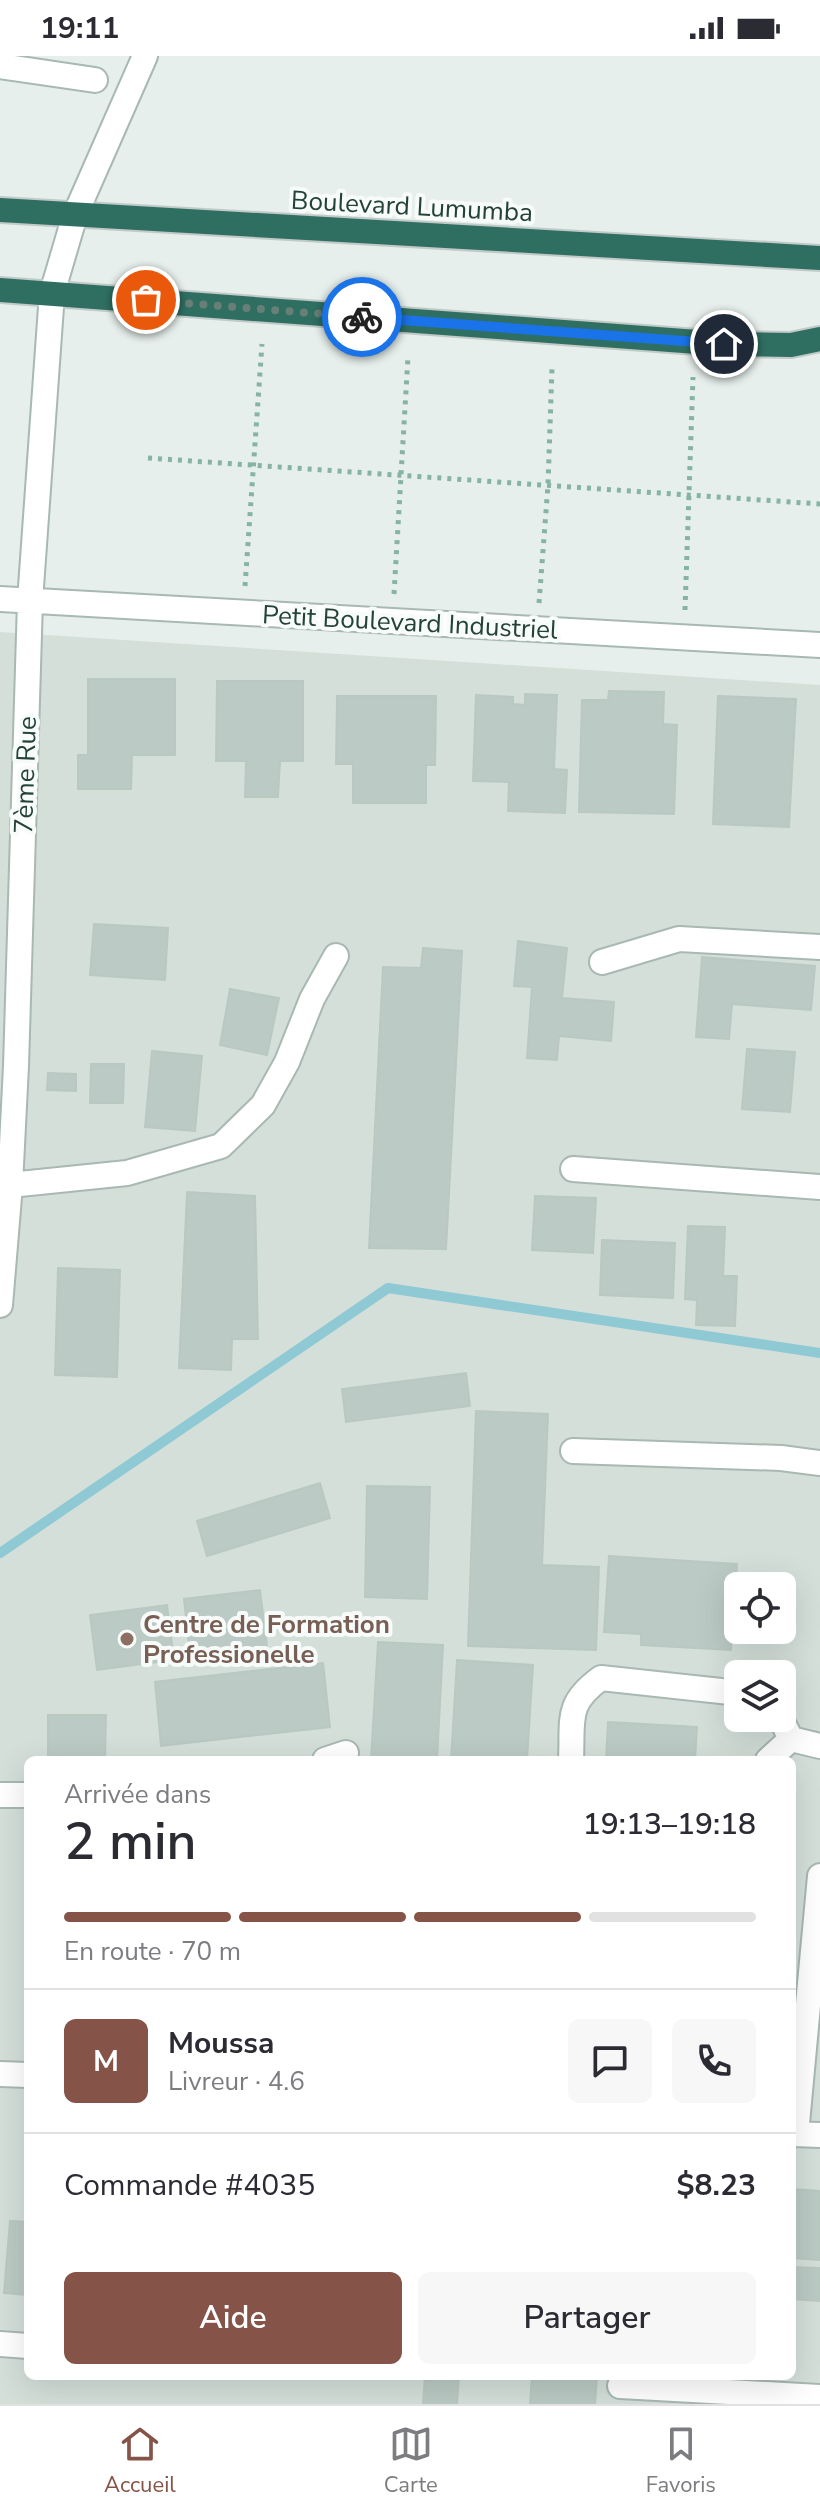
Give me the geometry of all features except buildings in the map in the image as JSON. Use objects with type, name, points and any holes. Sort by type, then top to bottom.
[{"type":"highway","name":"Boulevard Lumumba","points":[[0,210],[820,258]]},
{"type":"highway","points":[[0,290],[724,344],[791,345],[820,339]]},
{"type":"street","name":"7ème Rue","points":[[0,1305],[10,1185],[8,1066],[30,601],[52,293],[75,215],[145,56]]},
{"type":"street","points":[[7,63],[95,80]]},
{"type":"street","name":"Petit Boulevard Industriel","points":[[0,599],[820,645]]},
{"type":"street","points":[[602,962],[679,939],[820,947]]},
{"type":"street","points":[[10,1185],[127,1173],[221,1146],[263,1105],[287,1062],[312,999],[336,956]]},
{"type":"street","points":[[573,1169],[820,1187]]},
{"type":"street","points":[[573,1451],[781,1458],[820,1463]]},
{"type":"street","points":[[571,1756],[574,1706],[585,1690],[601,1678],[724,1691]]},
{"type":"street","points":[[788,1732],[791,1739],[820,1746]]},
{"type":"street","points":[[772,1756],[791,1739]]},
{"type":"street","points":[[0,1795],[24,1795]]},
{"type":"street","points":[[803,2134],[820,1876]]},
{"type":"street","points":[[0,2074],[24,2075]]},
{"type":"street","points":[[0,2344],[24,2346]]},
{"type":"street","points":[[620,2386],[820,2397]]},
{"type":"path","points":[[245,588],[262,344]]},
{"type":"path","points":[[394,594],[408,357]]},
{"type":"path","points":[[539,604],[548,485],[552,368]]},
{"type":"path","points":[[685,610],[693,377]]},
{"type":"path","points":[[148,458],[820,504]]},
{"type":"shaded area","points":[[0,632],[820,685],[820,2404],[0,2404]]},
{"type":"waterway","points":[[0,1553],[388,1288],[820,1353]]},
{"type":"way so far","points":[[146,300],[362,317]]},
{"type":"place","name":"Centre de Formation Professionelle","points":[[127,1639]]},
{"type":"route","points":[[362,317],[724,344]]}]
